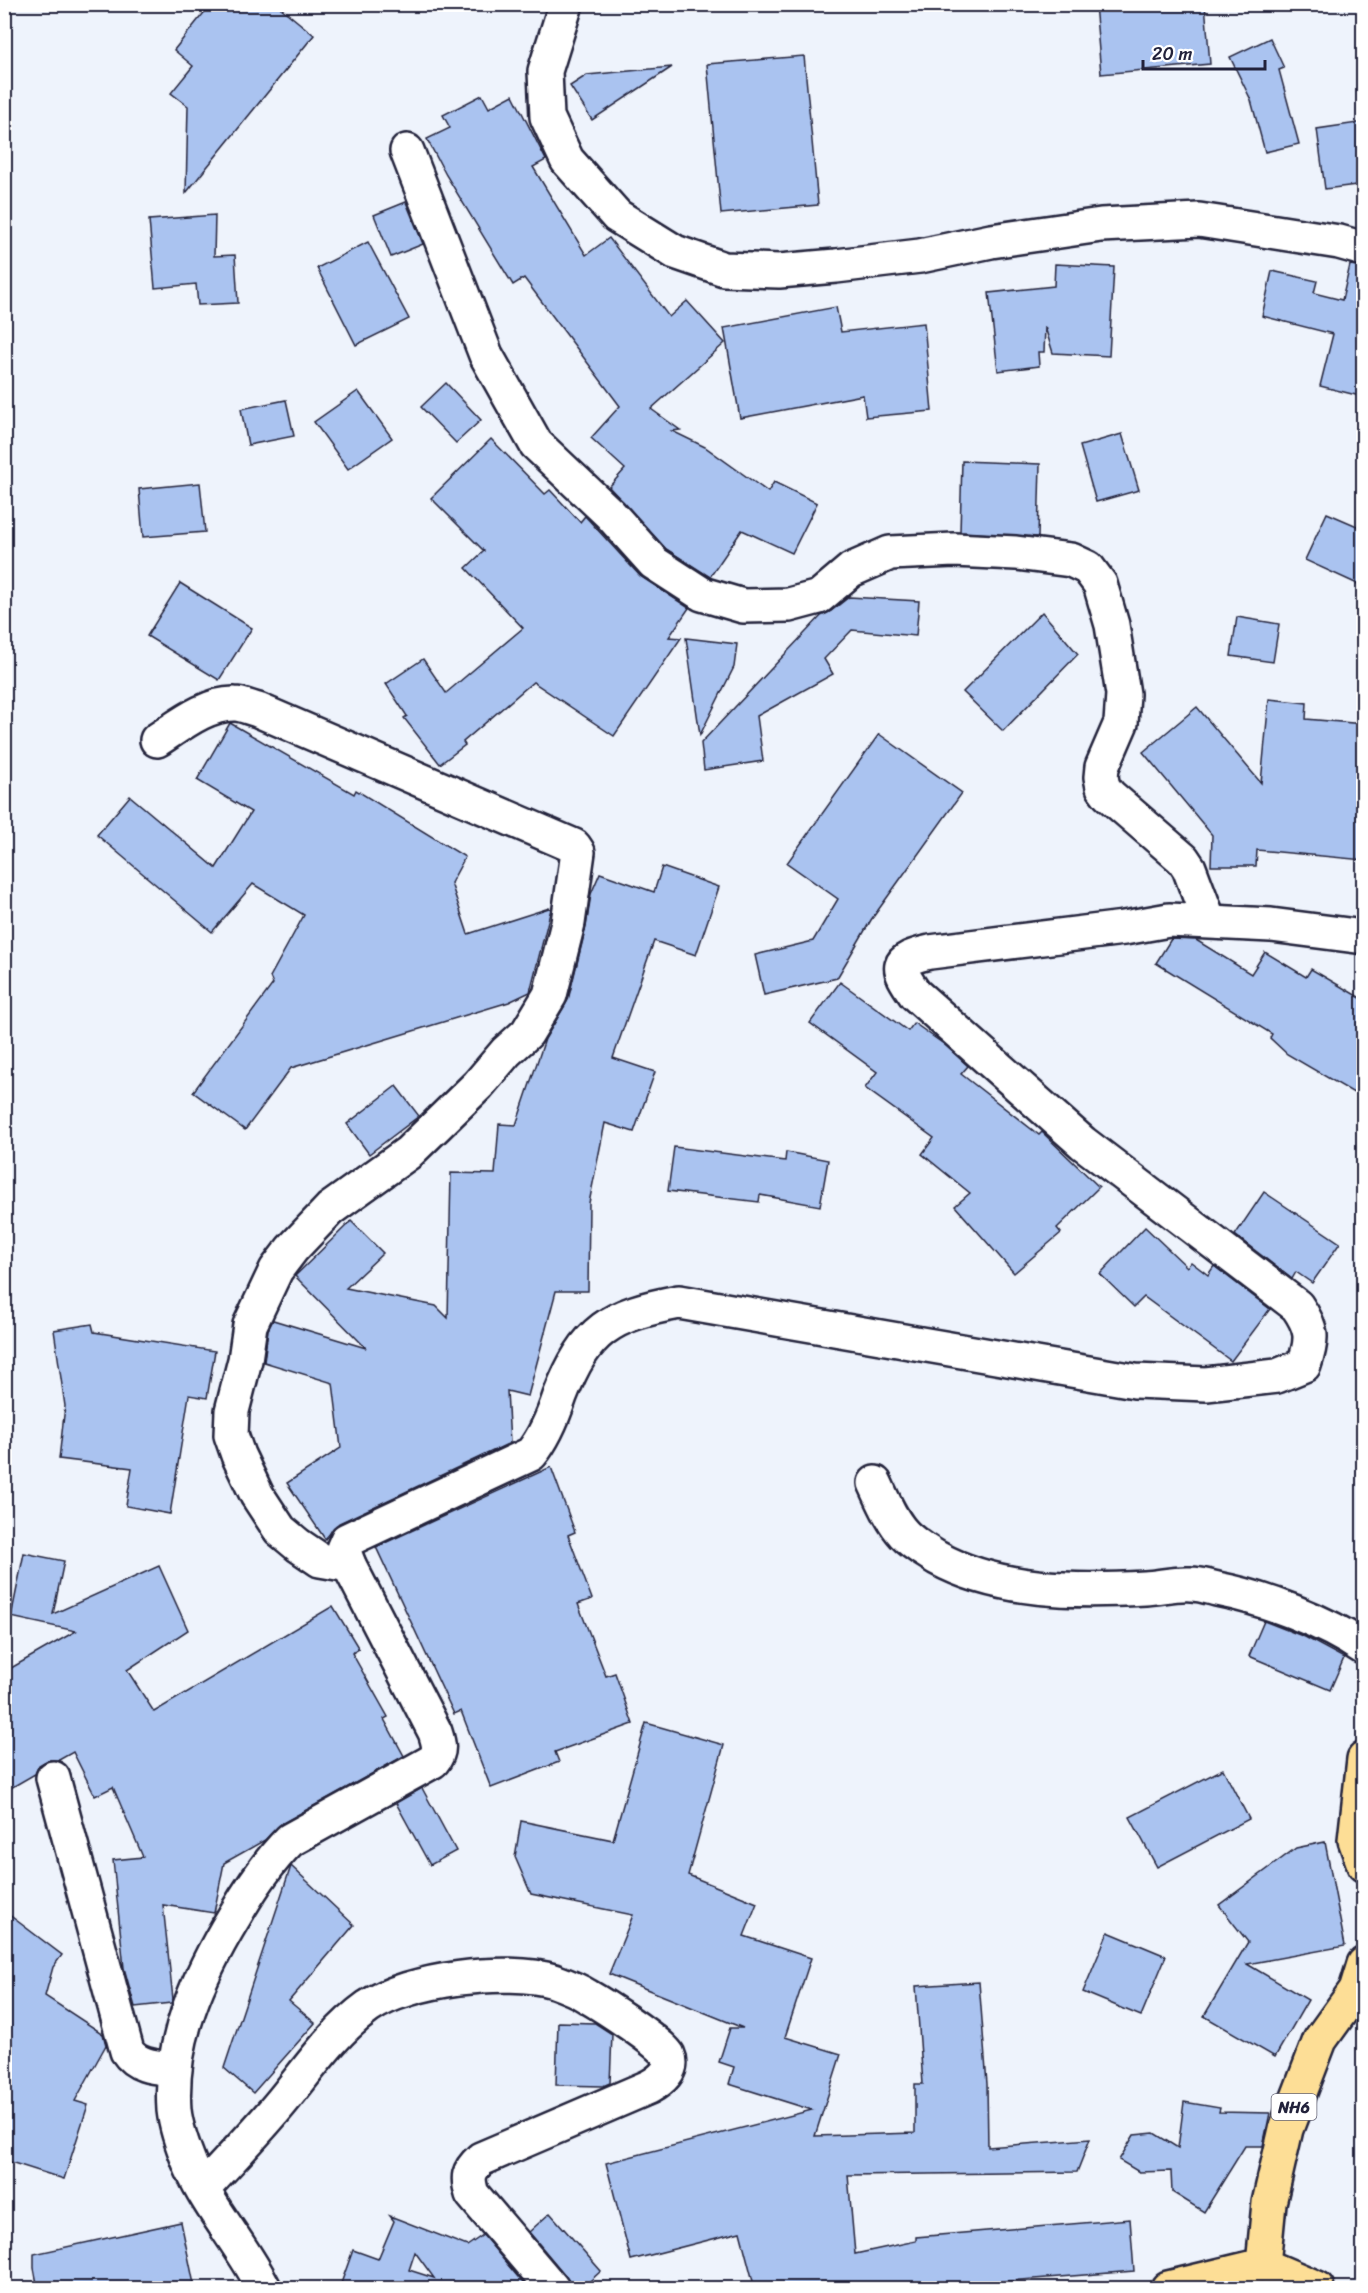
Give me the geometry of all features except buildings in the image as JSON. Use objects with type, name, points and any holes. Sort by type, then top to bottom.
[{"type":"highway","points":[[1364,1759],[1355,1840],[1364,1865]]},
{"type":"highway","name":"NH6","points":[[1263,2265],[1269,2203],[1286,2128],[1320,2040],[1356,1990],[1364,1964]]},
{"type":"highway","points":[[1168,2289],[1263,2265],[1317,2289]]},
{"type":"street","points":[[566,4],[544,71],[547,117],[567,160],[617,216],[675,252],[724,269],[779,271],[836,266],[920,256],[991,242],[1101,225],[1199,220],[1339,242],[1364,249]]},
{"type":"street","points":[[407,152],[486,355],[536,444],[610,514],[654,563],[702,594],[743,606],[789,605],[819,597],[851,570],[890,552],[954,550],[1016,553],[1071,560],[1088,568],[1100,584],[1112,625],[1123,694],[1121,723],[1102,767],[1103,787],[1109,795],[1183,859],[1189,868],[1209,921]]},
{"type":"street","points":[[157,740],[219,705],[236,704],[258,710],[453,793],[574,846],[578,852],[568,923],[550,995],[527,1033],[506,1052],[478,1085],[408,1153],[330,1209],[276,1270],[250,1325],[245,1360],[232,1411],[231,1436],[237,1455],[257,1495],[280,1530],[320,1560],[349,1565]]},
{"type":"street","points":[[264,2289],[203,2189],[182,2141],[174,2112],[174,2070],[181,2035],[197,1987],[215,1948],[248,1892],[272,1858],[290,1840],[433,1761],[439,1749],[435,1732],[349,1565],[343,1549],[347,1540],[531,1454],[540,1443],[567,1379],[585,1346],[609,1323],[641,1309],[679,1302],[1135,1381],[1206,1384],[1277,1376],[1304,1365],[1310,1348],[1310,1324],[1297,1306],[1083,1143],[915,994],[901,975],[901,966],[905,960],[930,952],[1124,928],[1169,920],[1271,925],[1364,937]]},
{"type":"street","points":[[875,1483],[889,1512],[904,1534],[922,1549],[947,1563],[979,1576],[1014,1585],[1060,1588],[1146,1588],[1191,1584],[1237,1593],[1272,1604],[1346,1636],[1364,1648]]},
{"type":"street","points":[[53,1778],[127,2051],[135,2061],[174,2070]]},
{"type":"street","points":[[203,2189],[236,2154],[340,2031],[369,2006],[404,1989],[442,1981],[490,1976],[529,1977],[553,1981],[586,1995],[657,2044],[668,2055],[669,2067],[663,2080],[650,2087],[480,2159],[470,2170],[468,2180],[472,2194],[552,2289]]}]
